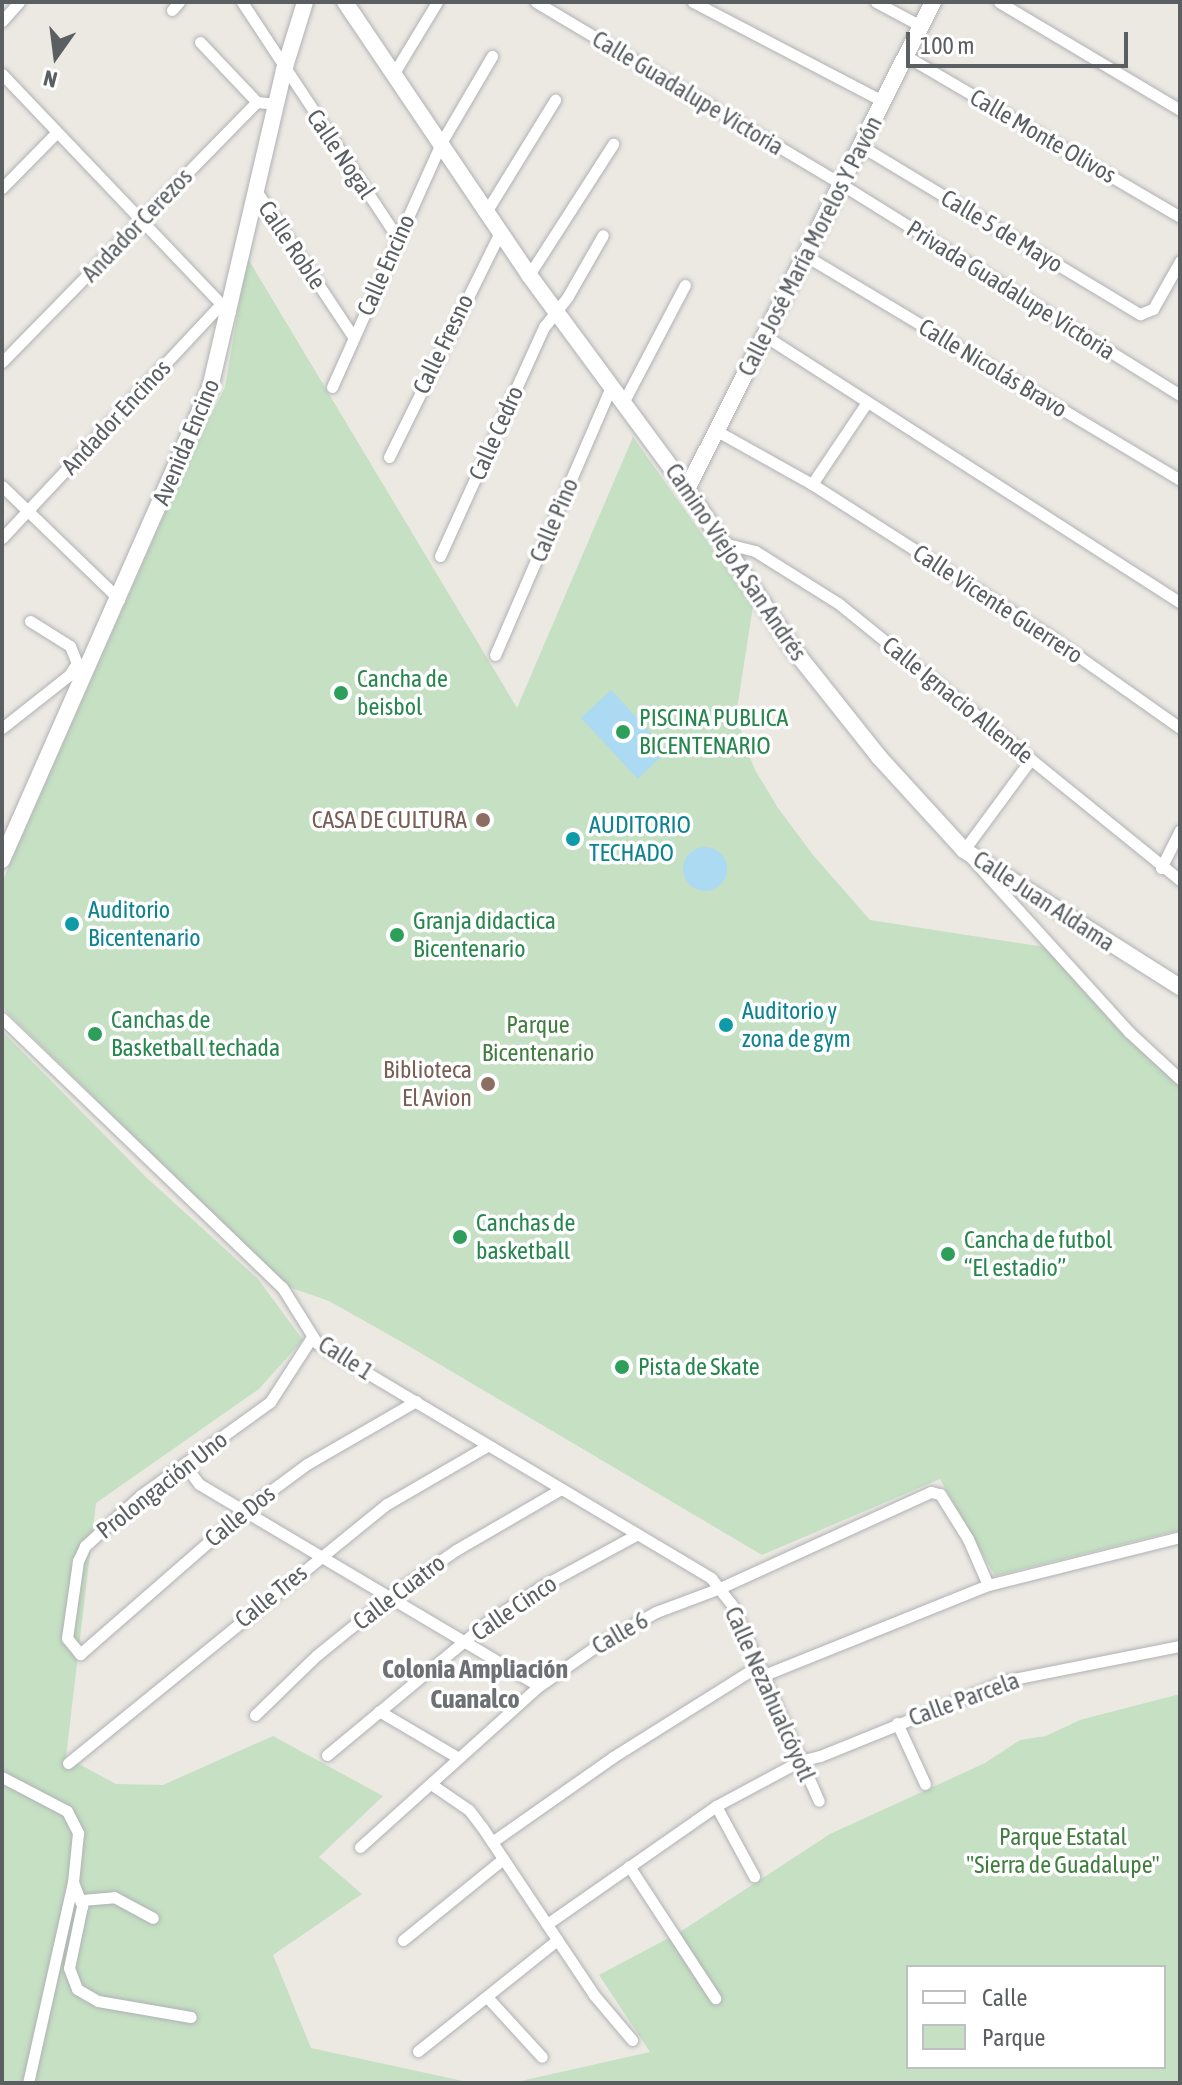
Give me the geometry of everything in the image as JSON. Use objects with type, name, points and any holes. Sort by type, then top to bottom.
[{"type":"street","points":[[2,21],[19,2]]},
{"type":"street","name":"Calle Nogal","points":[[242,2],[398,239]]},
{"type":"street","name":"Avenida Encino","points":[[2,860],[82,668],[119,599],[210,388],[226,308],[257,192],[284,70],[305,2]]},
{"type":"street","name":"Camino Viejo A San Andrés","points":[[345,2],[529,275],[687,489],[835,705],[1129,1032],[1180,1079]]},
{"type":"street","points":[[394,73],[437,2]]},
{"type":"street","name":"Calle Guadalupe Victoria","points":[[536,2],[841,184]]},
{"type":"street","points":[[693,2],[882,101]]},
{"type":"street","points":[[876,2],[921,26]]},
{"type":"street","name":"Calle José María Morelos Y Pavón","points":[[687,489],[933,2]]},
{"type":"street","points":[[999,2],[1180,110]]},
{"type":"street","points":[[200,42],[257,102],[277,104]]},
{"type":"street","name":"Calle Encino","points":[[332,387],[441,143],[492,56]]},
{"type":"street","name":"Calle Monte Olivos","points":[[906,56],[1180,217]]},
{"type":"street","points":[[2,74],[226,308]]},
{"type":"street","points":[[486,212],[555,100]]},
{"type":"street","name":"Andador Cerezos","points":[[2,362],[257,102]]},
{"type":"street","points":[[2,188],[57,132]]},
{"type":"street","points":[[529,275],[613,144]]},
{"type":"street","name":"Calle 5 de Mayo","points":[[861,146],[1145,315],[1153,309],[1180,261]]},
{"type":"street","name":"Privada Guadalupe Victoria","points":[[841,184],[1180,395]]},
{"type":"street","name":"Calle Roble","points":[[257,192],[354,338]]},
{"type":"street","name":"Calle Fresno","points":[[389,457],[500,232]]},
{"type":"street","name":"Calle Cedro","points":[[440,556],[544,327],[603,235]]},
{"type":"street","name":"Calle Nicolás Bravo","points":[[806,256],[1180,480]]},
{"type":"street","points":[[624,401],[685,285]]},
{"type":"street","name":"Andador Encinos","points":[[2,538],[226,308]]},
{"type":"street","points":[[765,336],[1180,602]]},
{"type":"street","name":"Calle Pino","points":[[495,655],[612,385]]},
{"type":"street","points":[[812,484],[867,402]]},
{"type":"street","name":"Calle Vicente Guerrero","points":[[717,431],[812,484],[1054,639],[1180,728]]},
{"type":"street","points":[[2,486],[119,599]]},
{"type":"street","name":"Calle Ignacio Allende","points":[[723,543],[755,551],[838,603],[1161,868],[1180,880]]},
{"type":"street","points":[[2,728],[82,668],[70,646],[30,621]]},
{"type":"street","name":"Calle Juan Aldama","points":[[1031,759],[964,850],[1180,987]]},
{"type":"street","points":[[1161,868],[1180,830]]},
{"type":"street","name":"Calle 1","points":[[2,1018],[282,1287],[293,1299],[312,1337],[324,1348],[559,1490],[701,1570],[720,1588]]},
{"type":"street","name":"Prolongación Uno","points":[[80,1654],[67,1638],[81,1553],[141,1495],[270,1402],[312,1337]]},
{"type":"street","name":"Calle Dos","points":[[80,1654],[246,1509],[307,1464],[416,1401]]},
{"type":"street","name":"Calle Tres","points":[[68,1763],[387,1504],[487,1446]]},
{"type":"street","points":[[184,1464],[199,1484],[391,1595],[539,1686]]},
{"type":"street","name":"Calle Cuatro","points":[[255,1715],[317,1655],[391,1595],[456,1550],[559,1490]]},
{"type":"street","name":"Calle 6","points":[[360,1847],[539,1686],[602,1642],[656,1612],[720,1588],[936,1491],[968,1539],[988,1585]]},
{"type":"street","name":"Calle Cinco","points":[[327,1755],[465,1641],[542,1586],[636,1535]]},
{"type":"street","points":[[492,1842],[613,1757],[761,1670],[988,1585],[1180,1537]]},
{"type":"street","name":"Calle Nezahualcóyotl","points":[[720,1588],[732,1605],[819,1801]]},
{"type":"street","name":"Calle Parcela","points":[[547,1924],[716,1806],[800,1761],[820,1756],[1008,1680],[1180,1646]]},
{"type":"street","points":[[379,1711],[457,1757]]},
{"type":"street","points":[[897,1723],[925,1784]]},
{"type":"street","points":[[2,1777],[55,1803],[73,1820],[79,1844],[28,2083]]},
{"type":"street","points":[[431,1784],[469,1810],[594,1995],[632,2040]]},
{"type":"street","points":[[716,1806],[754,1876]]},
{"type":"street","points":[[403,1940],[503,1859]]},
{"type":"street","points":[[629,1866],[715,1998]]},
{"type":"street","points":[[73,1882],[82,1900],[69,1968],[77,1989],[98,2001],[191,2017]]},
{"type":"street","points":[[82,1900],[114,1897],[153,1918]]},
{"type":"street","points":[[418,2051],[557,1940]]},
{"type":"street","points":[[487,1997],[542,2057]]},
{"type":"green space","name":"Parque Bicentenario","points":[[247,257],[517,708],[633,437],[753,606],[737,709],[743,740],[755,770],[778,808],[813,855],[870,920],[1051,948],[1128,1035],[1180,1086],[1180,1530],[995,1576],[940,1479],[762,1555],[407,1345],[329,1301],[286,1286],[2,1007],[2,882],[189,459],[225,387]]},
{"type":"green space","points":[[2,1031],[147,1178],[258,1279],[303,1340],[259,1389],[96,1503],[66,1757],[116,1784],[163,1785],[273,1736],[383,1796],[319,1857],[362,1894],[273,1955],[311,2048],[472,2083],[2,2083]]},
{"type":"green space","name":"Parque Estatal \"Sierra de Guadalupe\"","points":[[1180,1694],[1180,2083],[512,2083],[650,2052],[599,1975],[680,1932],[830,1834],[985,1763],[1020,1740],[1046,1736],[1080,1720]]},
{"type":"water","name":"PISCINA PUBLICA BICENTENARIO","points":[[611,690],[668,751],[638,779],[581,718]]},
{"type":"water","points":[[705,847],[720,854],[727,869],[720,884],[705,891],[690,884],[683,869],[690,854]]},
{"type":"place","name":"Cancha de beisbol","points":[[341,693]]},
{"type":"place","name":"PISCINA PUBLICA BICENTENARIO","points":[[623,732]]},
{"type":"place","name":"CASA DE CULTURA","points":[[483,820]]},
{"type":"place","name":"AUDITORIO TECHADO","points":[[573,839]]},
{"type":"place","name":"Auditorio Bicentenario","points":[[72,924]]},
{"type":"place","name":"Granja didactica Bicentenario","points":[[397,935]]},
{"type":"place","name":"Auditorio y zona de gym","points":[[726,1025]]},
{"type":"place","name":"Canchas de Basketball techada","points":[[95,1034]]},
{"type":"place","name":"Biblioteca El Avion","points":[[488,1084]]},
{"type":"place","name":"Canchas de basketball","points":[[460,1237]]},
{"type":"place","name":"Cancha de futbol “El estadio”","points":[[948,1254]]},
{"type":"place","name":"Pista de Skate","points":[[622,1367]]},
{"type":"district","name":"Colonia Ampliación Cuanalco","points":[[475,1685]]}]
